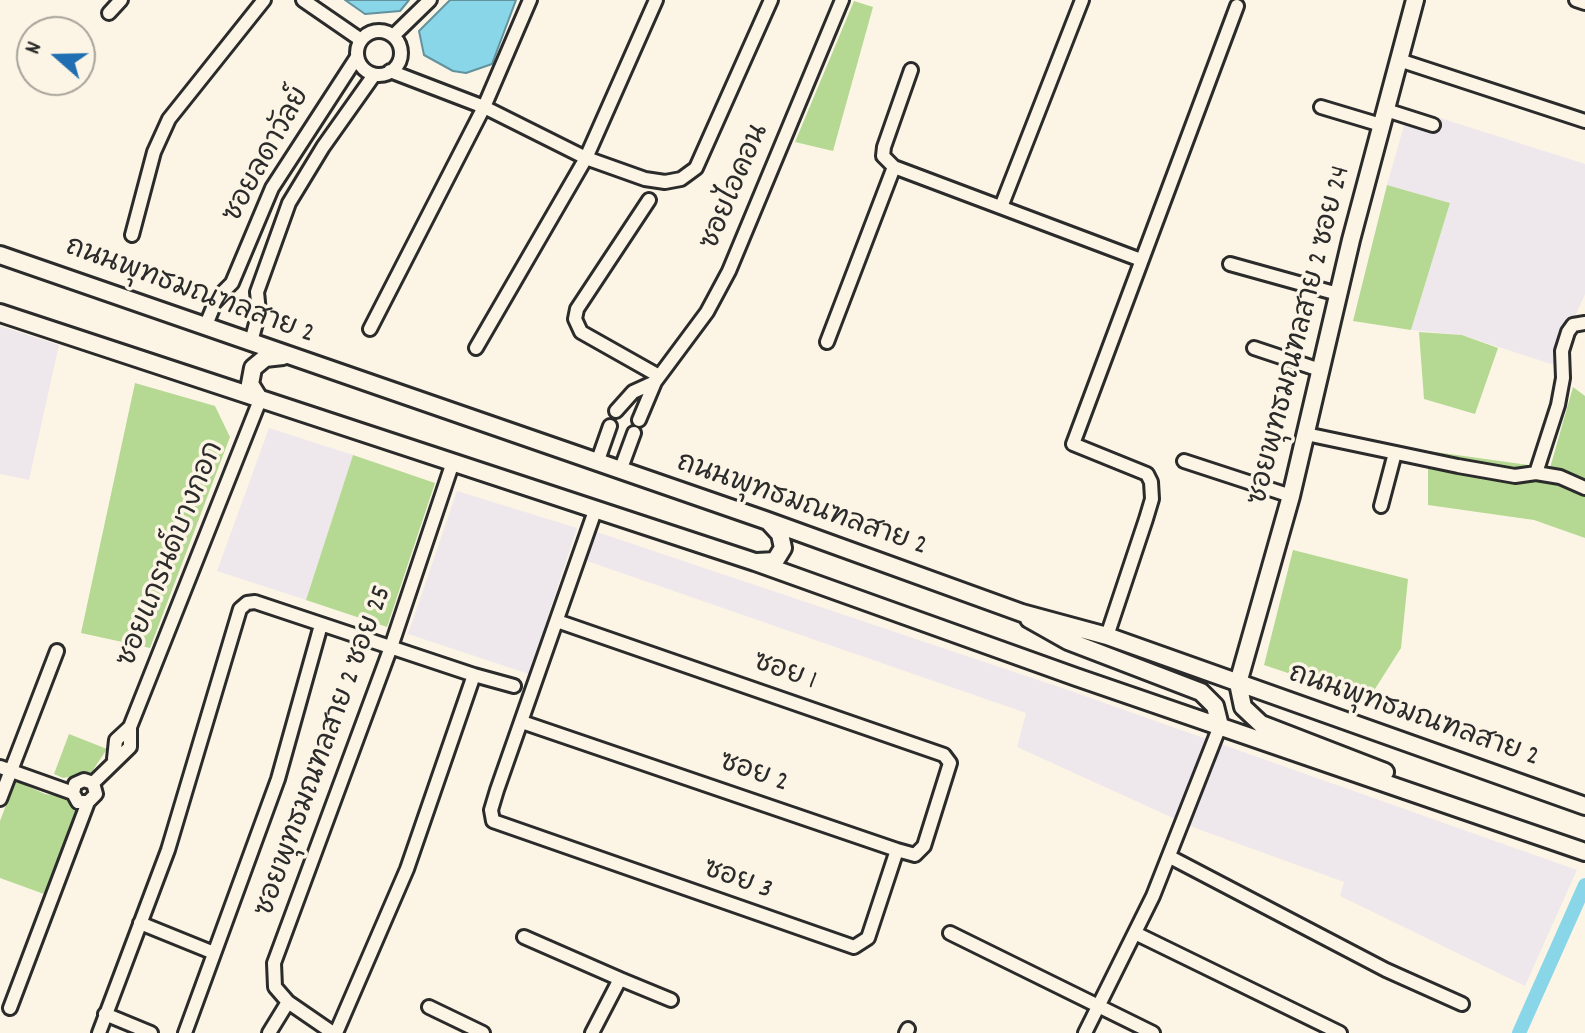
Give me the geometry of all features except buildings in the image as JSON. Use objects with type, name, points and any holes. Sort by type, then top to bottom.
[{"type":"main road","name":"ซอยพุทธมณฑลสาย 2 ซอย 24","points":[[1238,683],[1291,496],[1338,294],[1415,0]]},
{"type":"main road","name":"ถนนพุทธมณฑลสาย 2","points":[[0,255],[765,520],[1022,613],[1107,636],[1582,805]]},
{"type":"main road","points":[[0,313],[755,562],[1585,852]]},
{"type":"main road","points":[[260,400],[250,384],[253,368],[265,358],[286,355]]},
{"type":"main road","points":[[755,562],[775,561],[783,548],[780,534],[765,520]]},
{"type":"main road","points":[[1022,613],[1068,641],[1201,692],[1215,706],[1220,726]]},
{"type":"main road","points":[[1238,683],[1243,707],[1261,724],[1403,780],[1424,795]]},
{"type":"street","points":[[109,13],[121,0]]},
{"type":"street","points":[[132,235],[154,152],[169,119],[264,0]]},
{"type":"street","points":[[303,0],[361,40],[376,31],[393,36],[398,43],[400,60],[390,71],[374,75],[360,65],[357,57]]},
{"type":"street","points":[[393,36],[430,0]]},
{"type":"street","points":[[370,329],[484,107],[530,0]]},
{"type":"street","points":[[476,348],[586,158],[656,0]]},
{"type":"street","points":[[390,71],[484,107],[586,158],[645,179],[665,182],[681,179],[696,168],[771,0]]},
{"type":"street","name":"ซอยไอคอน","points":[[639,420],[657,379],[707,312],[729,271],[842,0]]},
{"type":"street","points":[[1001,207],[1082,0]]},
{"type":"street","points":[[1576,0],[1585,3]]},
{"type":"street","points":[[1107,636],[1152,499],[1151,482],[1147,474],[1073,444],[1237,6]]},
{"type":"street","name":"ซอยลดาวัลย์","points":[[206,325],[217,298],[232,283],[272,188],[357,57],[361,40]]},
{"type":"street","points":[[1399,60],[1585,121]]},
{"type":"street","points":[[911,70],[884,147],[883,156],[894,167],[1141,260]]},
{"type":"street","name":"ซอยลดาวัลย์","points":[[251,342],[259,312],[257,292],[289,203],[374,75]]},
{"type":"street","points":[[1321,107],[1433,125]]},
{"type":"street","points":[[827,342],[894,167]]},
{"type":"street","points":[[649,200],[577,309],[575,319],[581,332],[657,379]]},
{"type":"street","points":[[1230,264],[1338,294]]},
{"type":"street","points":[[232,283],[257,292]]},
{"type":"street","points":[[1536,473],[1558,405],[1565,341],[1573,325],[1585,323]]},
{"type":"street","points":[[1254,348],[1320,370]]},
{"type":"street","name":"ซอยไอคอน","points":[[616,411],[633,392],[657,379]]},
{"type":"street","name":"ซอยแกรนด์บางกอก","points":[[93,783],[114,759],[116,740],[130,727],[260,400]]},
{"type":"street","points":[[597,463],[610,426]]},
{"type":"street","points":[[620,471],[634,433]]},
{"type":"street","points":[[1306,434],[1515,476],[1536,473],[1560,477],[1585,488]]},
{"type":"street","points":[[1381,506],[1395,453]]},
{"type":"street","points":[[1184,461],[1291,496]]},
{"type":"street","name":"ซอยพุทธมณฑลสาย 2 ซอย 25","points":[[288,1002],[275,987],[272,976],[274,963],[391,647],[453,462]]},
{"type":"street","points":[[522,722],[596,508]]},
{"type":"street","points":[[99,1033],[168,850],[240,609],[247,603],[255,602],[514,686]]},
{"type":"street","name":"ซอย 1","points":[[557,621],[944,755],[950,763],[922,851],[915,855],[897,850]]},
{"type":"street","points":[[185,1033],[278,779],[321,625]]},
{"type":"street","points":[[0,799],[5,769],[57,651]]},
{"type":"street","points":[[269,1033],[288,1002],[335,1033],[416,847],[474,675]]},
{"type":"street","name":"ซอย 3","points":[[522,722],[491,810],[493,821],[500,826],[854,947],[868,938],[897,850]]},
{"type":"street","name":"ซอย 2","points":[[522,722],[897,850]]},
{"type":"street","points":[[1085,1033],[1170,857],[1220,726]]},
{"type":"street","points":[[5,769],[73,793],[78,802],[88,802]]},
{"type":"street","name":"ซอยแกรนด์บางกอก","points":[[73,793],[78,781],[93,783]]},
{"type":"street","name":"ซอยแกรนด์บางกอก","points":[[10,1008],[88,802],[96,794],[93,783]]},
{"type":"street","points":[[1170,857],[1386,970],[1462,1004]]},
{"type":"street","points":[[140,923],[214,953]]},
{"type":"street","points":[[950,933],[1153,1033]]},
{"type":"street","points":[[1135,933],[1340,1033]]},
{"type":"street","points":[[524,937],[671,1000]]},
{"type":"street","points":[[592,1033],[620,979]]},
{"type":"street","points":[[429,1007],[483,1033]]},
{"type":"street","points":[[105,1014],[151,1033]]},
{"type":"shaded area","points":[[1409,108],[1585,164],[1585,294],[1554,365],[1462,335],[1411,330],[1450,203],[1387,185]]},
{"type":"shaded area","points":[[0,326],[59,345],[29,480],[0,474]]},
{"type":"shaded area","points":[[269,428],[353,455],[306,600],[217,571]]},
{"type":"shaded area","points":[[457,491],[577,528],[529,674],[408,634]]},
{"type":"shaded area","points":[[597,532],[1068,690],[1577,870],[1525,986],[1340,896],[1344,882],[1195,828],[1017,747],[1026,713],[587,561]]},
{"type":"green space","points":[[854,1],[873,7],[833,151],[795,142]]},
{"type":"green space","points":[[1387,185],[1450,203],[1411,330],[1353,321]]},
{"type":"green space","points":[[1419,332],[1462,335],[1498,348],[1475,414],[1424,399]]},
{"type":"green space","points":[[135,383],[215,406],[230,437],[150,648],[81,633]]},
{"type":"green space","points":[[1573,387],[1585,396],[1585,538],[1534,520],[1428,505],[1428,451],[1550,468]]},
{"type":"green space","points":[[353,455],[435,483],[387,627],[306,600]]},
{"type":"green space","points":[[1293,550],[1408,579],[1401,648],[1368,700],[1264,665]]},
{"type":"green space","points":[[69,734],[107,749],[91,773],[63,778],[54,774]]},
{"type":"green space","points":[[18,782],[45,794],[69,798],[76,809],[44,894],[0,878],[0,821],[14,784]]},
{"type":"water","points":[[345,0],[409,0],[400,11],[365,14]]},
{"type":"water","points":[[450,0],[516,0],[492,64],[466,73],[453,71],[424,55],[419,31]]},
{"type":"waterway","points":[[1519,1033],[1585,885]]}]
